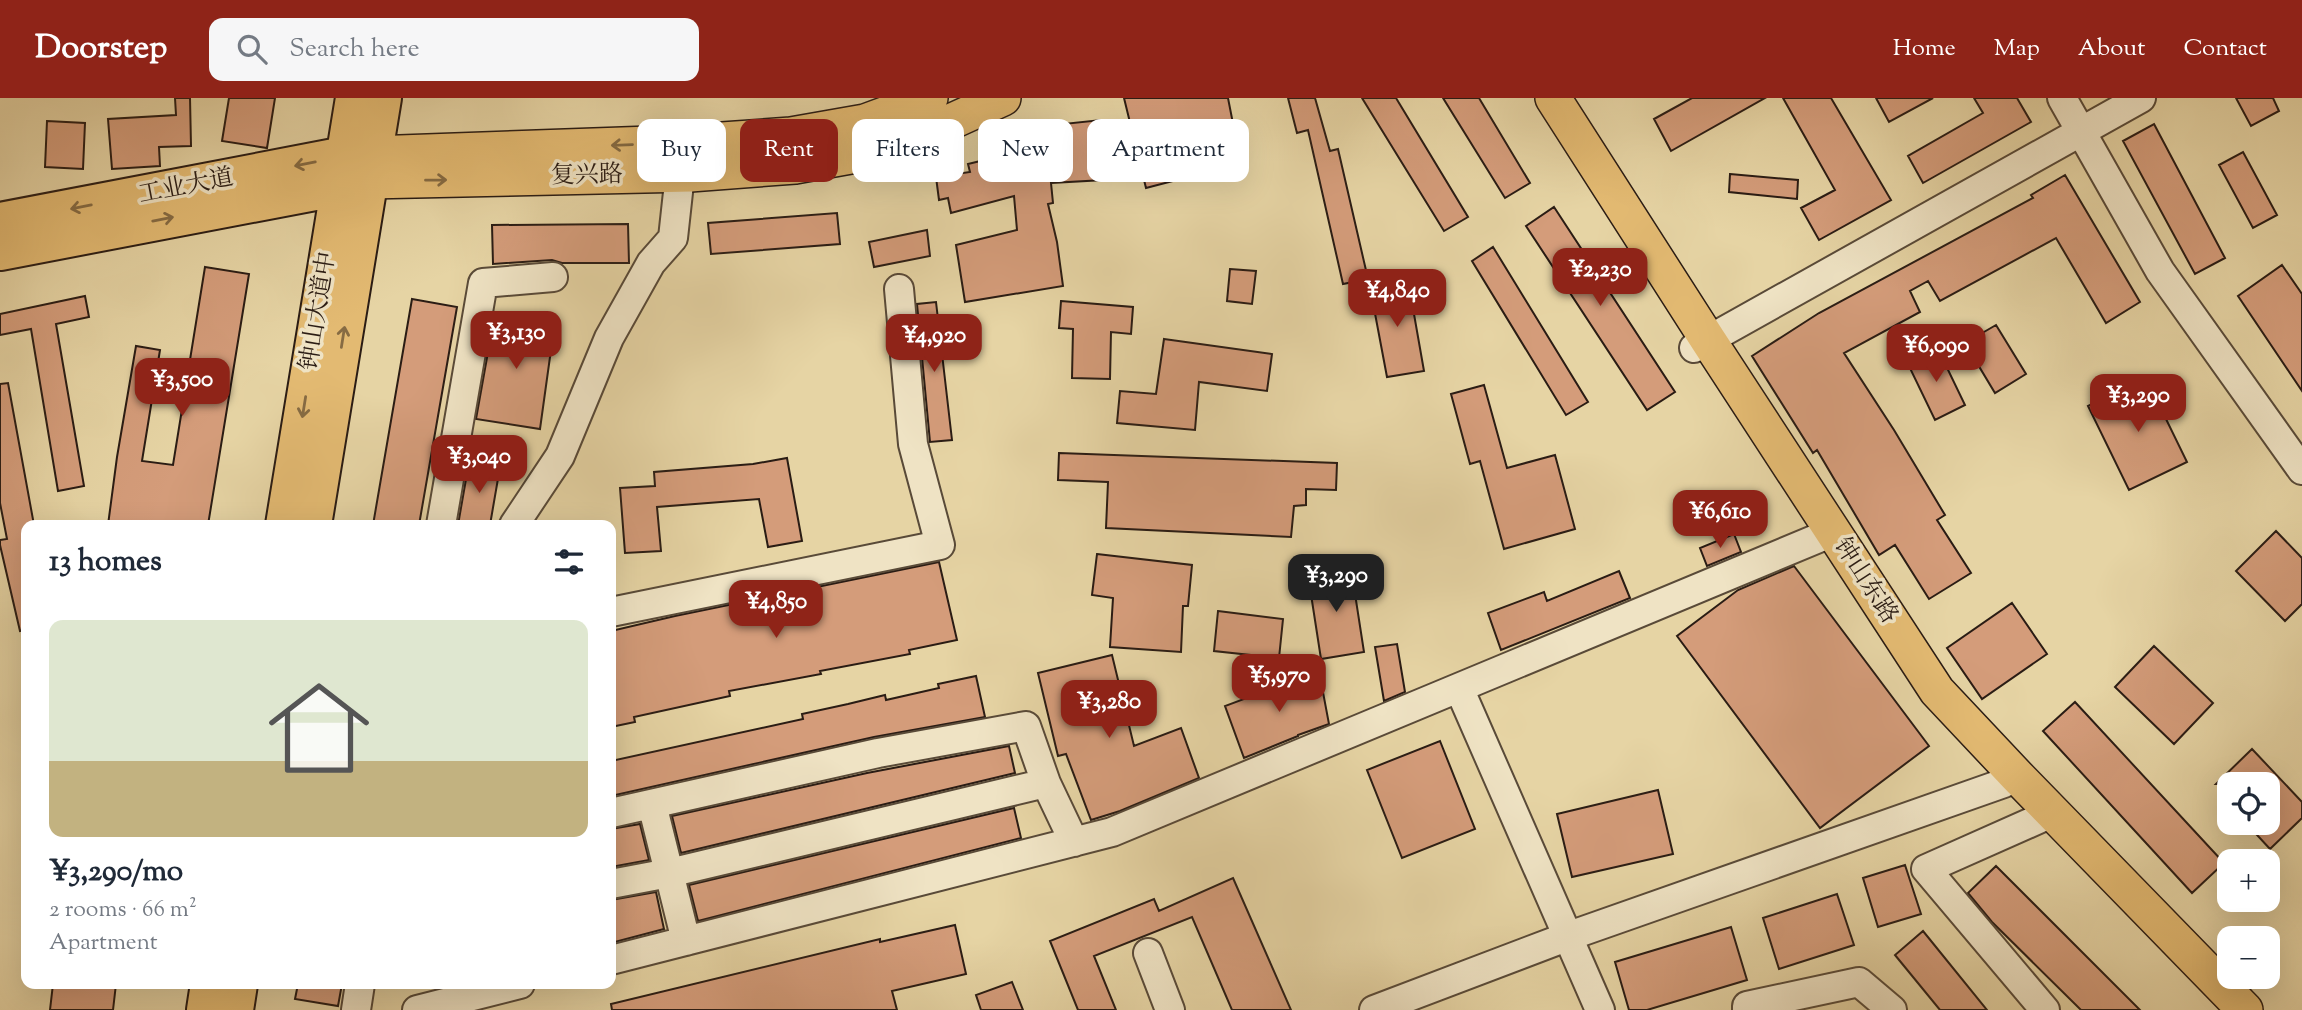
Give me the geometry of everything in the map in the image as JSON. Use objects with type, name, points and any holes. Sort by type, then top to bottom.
[{"type":"highway","name":"钟山大道中","points":[[313,520],[356,169],[355,98]]},
{"type":"highway","name":"钟山大道中","points":[[286,520],[356,169],[382,98]]},
{"type":"highway","name":"工业大道","points":[[0,222],[356,169]]},
{"type":"highway","name":"工业大道","points":[[0,251],[356,169]]},
{"type":"highway","points":[[206,1010],[209,989]]},
{"type":"highway","points":[[234,1010],[237,989]]},
{"type":"main road","name":"复兴路","points":[[726,149],[865,122],[930,98]]},
{"type":"main road","name":"复兴路","points":[[726,162],[795,166],[873,152],[924,134],[1003,98]]},
{"type":"main road","name":"钟山东路","points":[[1531,98],[1599,205],[1701,344]]},
{"type":"main road","name":"钟山东路","points":[[1553,98],[1701,344],[1827,534],[1929,700],[2011,780],[2223,1010]]},
{"type":"main road","name":"复兴路","points":[[356,169],[637,160]]},
{"type":"main road","name":"钟山东路","points":[[2045,816],[2245,1010]]},
{"type":"street","points":[[2062,98],[2160,271],[2302,470]]},
{"type":"street","points":[[1701,344],[2141,98]]},
{"type":"street","points":[[517,520],[560,456],[609,338],[651,263],[673,238],[678,182]]},
{"type":"street","points":[[442,520],[483,283],[553,277]]},
{"type":"street","points":[[616,611],[940,545],[914,444],[899,289]]},
{"type":"street","points":[[616,959],[1112,832],[1827,534]]},
{"type":"street","points":[[1459,688],[1600,1010]]},
{"type":"street","points":[[616,812],[878,753],[1026,726],[1046,783],[1074,842]]},
{"type":"street","points":[[1374,1010],[1569,936],[2011,780]]},
{"type":"street","points":[[616,883],[669,873],[1046,783]]},
{"type":"street","points":[[652,804],[686,941]]},
{"type":"street","points":[[2045,816],[1926,869],[2045,1010]]},
{"type":"street","points":[[1148,953],[1170,1010]]},
{"type":"street","points":[[1747,1010],[1747,1006],[1858,982],[1892,1010]]},
{"type":"street","points":[[356,1010],[359,989]]},
{"type":"street","points":[[417,1010],[500,989]]},
{"type":"building","points":[[175,98],[190,98],[191,146],[159,147],[160,166],[112,169],[108,119],[176,115]]},
{"type":"building","points":[[229,98],[275,98],[267,148],[222,141]]},
{"type":"building","points":[[1124,98],[1228,98],[1232,119],[1129,119]]},
{"type":"building","points":[[1288,98],[1315,98],[1330,151],[1338,149],[1368,279],[1343,284],[1308,130],[1297,133]]},
{"type":"building","points":[[1362,98],[1396,98],[1468,217],[1444,231]]},
{"type":"building","points":[[1443,98],[1479,98],[1530,183],[1505,198]]},
{"type":"building","points":[[1692,98],[1765,98],[1671,151],[1654,119]]},
{"type":"building","points":[[1783,98],[1831,98],[1891,200],[1819,240],[1801,208],[1835,190]]},
{"type":"building","points":[[1876,98],[1933,98],[1889,122]]},
{"type":"building","points":[[1974,98],[2017,98],[2031,122],[1923,183],[1908,156],[1983,113]]},
{"type":"building","points":[[2236,98],[2273,98],[2279,111],[2251,126]]},
{"type":"building","points":[[47,121],[85,123],[83,169],[45,167]]},
{"type":"building","points":[[1087,121],[1087,181],[1073,182],[1073,123]]},
{"type":"building","points":[[2154,124],[2225,258],[2195,274],[2123,141]]},
{"type":"building","points":[[2243,152],[2277,215],[2253,228],[2219,165]]},
{"type":"building","points":[[978,162],[978,182],[1069,182],[1051,183],[1053,203],[1048,204],[1063,286],[965,302],[956,245],[1017,230],[1014,196],[951,213],[948,198],[939,200],[937,182],[964,182],[964,173],[970,172],[968,164]]},
{"type":"building","points":[[1730,174],[1798,180],[1797,199],[1729,192]]},
{"type":"building","points":[[2065,175],[2140,302],[2106,323],[2056,238],[1940,301],[1928,281],[1910,291],[1920,312],[1844,353],[1945,515],[1937,520],[1971,573],[1929,599],[1895,545],[1879,555],[1817,450],[1813,453],[1752,356],[1819,313],[2033,198],[2031,195]]},
{"type":"building","points":[[1145,182],[1169,182],[1146,188]]},
{"type":"building","points":[[1554,207],[1675,392],[1647,410],[1526,226]]},
{"type":"building","points":[[837,213],[840,244],[711,254],[708,223]]},
{"type":"building","points":[[628,224],[629,263],[562,263],[552,260],[493,264],[492,225]]},
{"type":"building","points":[[927,230],[930,256],[874,267],[869,242]]},
{"type":"building","points":[[1493,247],[1588,402],[1566,415],[1472,261]]},
{"type":"building","points":[[2282,265],[2302,294],[2302,391],[2238,296]]},
{"type":"building","points":[[205,267],[249,274],[209,520],[109,520],[136,346],[160,350],[142,461],[173,465]]},
{"type":"building","points":[[1230,269],[1256,271],[1252,304],[1227,301]]},
{"type":"building","points":[[1408,280],[1424,371],[1387,377],[1370,287]]},
{"type":"building","points":[[85,296],[89,317],[56,324],[84,486],[58,491],[31,329],[0,335],[0,314]]},
{"type":"building","points":[[412,299],[457,307],[420,520],[374,520]]},
{"type":"building","points":[[1061,301],[1133,307],[1131,334],[1111,332],[1110,379],[1072,378],[1073,329],[1059,328]]},
{"type":"building","points":[[936,302],[952,440],[930,442],[917,304]]},
{"type":"building","points":[[495,313],[555,321],[540,429],[476,419]]},
{"type":"building","points":[[1996,325],[2026,374],[1995,393],[1965,343]]},
{"type":"building","points":[[1164,339],[1272,354],[1267,391],[1199,382],[1195,430],[1117,423],[1120,391],[1156,394]]},
{"type":"building","points":[[1937,347],[1965,405],[1935,420],[1907,362]]},
{"type":"building","points":[[2146,378],[2187,462],[2129,490],[2088,406]]},
{"type":"building","points":[[8,383],[33,520],[21,520],[20,631],[0,545],[0,540],[7,539],[0,503],[0,384]]},
{"type":"building","points":[[1484,385],[1507,468],[1555,455],[1575,529],[1504,549],[1480,461],[1470,464],[1451,394]]},
{"type":"building","points":[[1059,453],[1337,463],[1336,490],[1306,489],[1306,505],[1294,506],[1291,537],[1106,528],[1108,482],[1058,480]]},
{"type":"building","points":[[787,458],[802,541],[768,547],[759,499],[657,507],[661,551],[625,553],[620,488],[655,486],[654,472],[753,464]]},
{"type":"building","points":[[469,462],[500,467],[491,520],[459,520]]},
{"type":"building","points":[[2276,531],[2302,558],[2302,604],[2285,621],[2236,571]]},
{"type":"building","points":[[1734,534],[1741,552],[1707,566],[1700,548]]},
{"type":"building","points":[[1097,554],[1192,565],[1188,606],[1183,606],[1181,652],[1110,647],[1113,598],[1092,595]]},
{"type":"building","points":[[939,562],[957,640],[909,650],[910,654],[820,671],[821,674],[729,691],[730,696],[634,717],[635,722],[616,726],[616,630]]},
{"type":"building","points":[[1794,566],[1929,746],[1820,828],[1677,636],[1738,590]]},
{"type":"building","points":[[1351,568],[1364,652],[1321,659],[1308,575]]},
{"type":"building","points":[[1619,571],[1630,598],[1501,650],[1488,613],[1544,592],[1547,601]]},
{"type":"building","points":[[2012,603],[2047,654],[1982,699],[1947,648]]},
{"type":"building","points":[[1218,611],[1283,619],[1279,658],[1214,651]]},
{"type":"building","points":[[1397,644],[1405,692],[1384,701],[1375,647]]},
{"type":"building","points":[[2154,646],[2213,703],[2174,744],[2115,687]]},
{"type":"building","points":[[1112,655],[1134,746],[1181,728],[1199,778],[1120,811],[1091,820],[1066,754],[1058,756],[1038,673]]},
{"type":"building","points":[[1319,671],[1329,724],[1244,758],[1225,706]]},
{"type":"building","points":[[976,676],[985,717],[874,737],[616,795],[616,760],[803,719],[802,714],[885,695],[886,700],[939,688],[938,684]]},
{"type":"building","points":[[2075,702],[2217,855],[2217,870],[2192,893],[2043,731]]},
{"type":"building","points":[[1440,741],[1475,829],[1402,858],[1367,770]]},
{"type":"building","points":[[1009,746],[1015,773],[681,853],[672,816],[867,773]]},
{"type":"building","points":[[2252,749],[2274,772],[2228,772]]},
{"type":"building","points":[[2280,779],[2302,802],[2302,818],[2270,849],[2257,835],[2280,835]]},
{"type":"building","points":[[1658,790],[1673,854],[1572,877],[1557,814]]},
{"type":"building","points":[[1014,808],[1021,838],[698,921],[689,885]]},
{"type":"building","points":[[640,824],[649,860],[616,866],[616,828]]},
{"type":"building","points":[[1905,865],[1921,914],[1878,927],[1863,878]]},
{"type":"building","points":[[1996,866],[2140,1010],[2081,1010],[1992,922],[1968,893]]},
{"type":"building","points":[[1233,878],[1291,1010],[1232,1010],[1192,917],[1094,956],[1116,1010],[1078,1010],[1050,941],[1154,899],[1159,911]]},
{"type":"building","points":[[656,892],[664,929],[616,942],[616,899]]},
{"type":"building","points":[[1837,894],[1854,945],[1779,969],[1763,918]]},
{"type":"building","points":[[955,925],[966,974],[892,991],[897,1010],[612,1010],[611,1004],[880,939],[880,942]]},
{"type":"building","points":[[1731,927],[1747,980],[1647,1010],[1629,1010],[1615,962]]},
{"type":"building","points":[[1923,931],[1987,1010],[1940,1010],[1895,955]]},
{"type":"building","points":[[1012,982],[1023,1010],[981,1010],[976,995]]},
{"type":"building","points":[[52,989],[115,989],[113,1010],[50,1010]]},
{"type":"building","points":[[297,989],[341,989],[338,1006],[295,999]]}]
